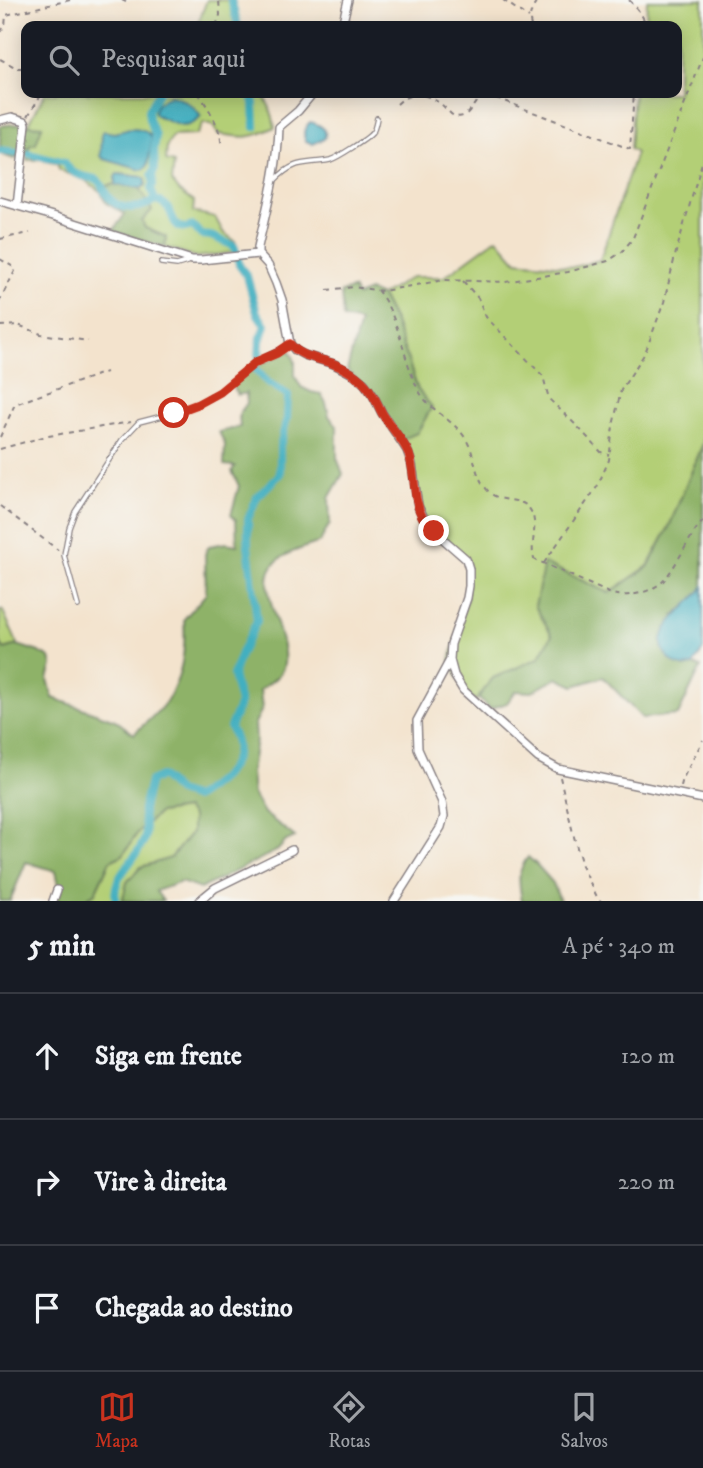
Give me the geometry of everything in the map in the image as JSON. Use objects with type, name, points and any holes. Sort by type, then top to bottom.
[{"type":"street","points":[[343,21],[348,0]]},
{"type":"street","points":[[309,98],[279,127],[273,182],[258,254],[268,265],[282,300],[290,344],[304,355],[334,364],[364,383],[407,450],[412,464],[418,506],[424,518],[434,531],[466,559],[469,569],[467,598],[451,644],[450,660],[454,675],[463,690],[537,758],[558,769],[703,799]]},
{"type":"street","points":[[0,120],[12,117],[25,121],[26,124],[18,206]]},
{"type":"street","points":[[0,201],[192,260],[258,254]]},
{"type":"street","points":[[394,901],[440,827],[444,816],[442,802],[418,749],[417,722],[450,660]]},
{"type":"street","points":[[198,901],[215,888],[292,850]]},
{"type":"street","points":[[53,901],[57,890]]},
{"type":"lane","points":[[273,182],[296,164],[339,157],[372,133],[377,118]]},
{"type":"lane","points":[[161,263],[177,265],[192,260]]},
{"type":"lane","points":[[78,606],[64,555],[69,528],[75,512],[122,440],[139,422],[198,404],[220,392],[256,362],[290,344]]},
{"type":"path","points":[[0,32],[5,26],[6,15],[70,0]]},
{"type":"path","points":[[122,0],[127,2]]},
{"type":"path","points":[[218,21],[219,0]]},
{"type":"path","points":[[503,0],[529,18]]},
{"type":"path","points":[[530,21],[531,10],[538,0]]},
{"type":"path","points":[[629,0],[645,21]]},
{"type":"path","points":[[327,289],[353,287],[383,291],[444,280],[505,282],[568,272],[608,261],[622,252],[633,238],[703,57]]},
{"type":"path","points":[[0,58],[21,68]]},
{"type":"path","points":[[25,121],[39,98]]},
{"type":"path","points":[[202,98],[222,137],[221,146]]},
{"type":"path","points":[[397,104],[403,98]]},
{"type":"path","points":[[430,98],[458,117],[464,115],[478,98]]},
{"type":"path","points":[[495,98],[630,149],[634,98]]},
{"type":"path","points":[[544,563],[597,487],[610,456],[621,390],[645,353],[664,302],[703,159]]},
{"type":"path","points":[[0,239],[30,233]]},
{"type":"path","points":[[0,258],[15,268],[15,271],[0,300]]},
{"type":"path","points":[[463,280],[478,298],[486,317],[543,376],[549,399],[601,452],[610,456]]},
{"type":"path","points":[[377,290],[395,323],[418,390],[432,407],[457,427],[469,443],[478,477],[491,494],[528,507],[535,533],[532,551],[534,559],[616,596],[628,596],[651,589],[663,581],[703,521]]},
{"type":"path","points":[[0,326],[18,325],[41,334],[88,341]]},
{"type":"path","points":[[0,438],[15,404],[106,372]]},
{"type":"path","points":[[0,449],[43,437],[122,422],[139,422]]},
{"type":"path","points":[[0,506],[64,555]]},
{"type":"path","points":[[678,794],[683,778],[703,740]]},
{"type":"path","points":[[558,769],[582,866],[601,901]]},
{"type":"green space","points":[[207,0],[231,0],[237,21],[199,21]]},
{"type":"green space","points":[[647,0],[703,0],[703,444],[669,527],[648,566],[609,593],[545,564],[535,606],[553,635],[539,658],[493,678],[476,701],[463,690],[450,660],[467,598],[466,559],[424,518],[412,464],[401,440],[431,407],[418,390],[395,323],[381,296],[412,277],[444,277],[497,238],[517,261],[574,267],[600,260],[636,153],[630,149],[634,98],[682,98],[682,21],[646,21]]},
{"type":"green space","points":[[42,98],[265,98],[275,127],[254,136],[242,137],[218,134],[213,126],[203,123],[196,135],[173,136],[167,146],[166,161],[174,163],[172,181],[194,201],[193,212],[215,217],[223,232],[235,241],[238,252],[197,257],[165,247],[166,237],[145,228],[142,221],[152,210],[139,189],[143,188],[145,179],[120,174],[115,177],[115,184],[106,186],[101,192],[85,180],[59,170],[57,165],[40,160],[27,160],[29,146],[42,127],[28,125]]},
{"type":"green space","points":[[0,126],[42,126],[36,144],[29,146],[27,155],[14,159],[0,154]]},
{"type":"green space","points":[[115,184],[139,189],[152,210],[142,221],[145,228],[166,237],[165,247],[113,231],[125,214],[106,203],[101,192],[106,186]]},
{"type":"green space","points":[[353,289],[357,296],[369,291],[381,296],[395,323],[418,390],[432,407],[417,433],[401,440],[373,395],[347,370],[360,322],[343,318],[341,292]]},
{"type":"green space","points":[[290,350],[295,361],[295,376],[301,387],[321,394],[329,416],[337,426],[337,458],[343,474],[329,498],[330,523],[320,542],[286,555],[276,562],[269,572],[270,600],[284,661],[279,675],[260,690],[262,709],[255,723],[256,740],[251,772],[253,794],[264,813],[295,837],[286,841],[278,850],[200,889],[181,882],[156,891],[163,901],[124,901],[127,882],[141,867],[171,858],[192,832],[192,816],[186,809],[159,813],[138,832],[123,855],[110,861],[95,893],[83,901],[57,901],[60,892],[56,871],[26,862],[10,901],[0,901],[0,642],[4,649],[18,645],[50,658],[52,665],[48,679],[53,698],[115,720],[134,734],[154,715],[176,684],[184,652],[184,619],[206,594],[205,554],[209,546],[226,543],[237,545],[236,520],[231,515],[239,486],[232,471],[235,466],[224,465],[225,444],[219,432],[240,427],[239,414],[247,403],[246,393],[238,395],[232,386],[251,369]]},
{"type":"green space","points":[[703,444],[703,587],[699,595],[674,616],[684,667],[701,667],[678,715],[642,718],[603,677],[574,686],[557,678],[532,692],[516,691],[507,703],[490,709],[478,698],[493,678],[539,658],[552,635],[535,606],[544,563],[609,593],[648,567],[669,527]]},
{"type":"green space","points":[[0,610],[3,611],[18,645],[4,649],[0,642]]},
{"type":"green space","points":[[186,809],[192,816],[192,832],[171,858],[141,867],[123,898],[124,901],[83,901],[95,893],[110,861],[123,855],[138,832],[159,813]]},
{"type":"green space","points":[[528,857],[553,883],[560,901],[522,901],[520,873]]},
{"type":"water","points":[[180,99],[201,117],[189,125],[174,124],[154,113],[157,104],[162,100]]},
{"type":"water","points":[[310,122],[320,126],[325,132],[324,139],[313,144],[306,141],[304,136]]},
{"type":"water","points":[[130,129],[145,132],[152,138],[145,169],[101,156],[104,131],[114,133]]},
{"type":"water","points":[[117,174],[142,177],[145,179],[145,185],[139,189],[115,185]]},
{"type":"water","points":[[703,587],[703,650],[693,665],[680,666],[664,652],[664,632]]},
{"type":"waterway","points":[[231,0],[237,21]]},
{"type":"waterway","points":[[155,98],[148,111],[156,136],[155,169],[151,189],[155,200]]},
{"type":"waterway","points":[[252,98],[255,127]]},
{"type":"waterway","points":[[0,151],[16,153]]},
{"type":"waterway","points":[[30,154],[65,163],[75,173],[97,179],[108,197],[120,206],[132,208],[155,200],[161,202],[168,208],[178,227],[193,226],[201,235],[211,236],[234,246],[237,254]]},
{"type":"waterway","points":[[238,258],[239,265],[247,276],[257,313],[265,325],[259,357]]},
{"type":"waterway","points":[[116,901],[117,883],[145,837],[143,809],[150,781],[161,776],[178,792],[195,798],[224,775],[234,760],[236,742],[230,727],[240,703],[233,675],[257,621],[248,545],[248,519],[257,497],[280,474],[280,446],[287,418],[288,395],[266,381],[256,369]]},
{"type":"route","points":[[174,413],[220,392],[256,362],[290,344],[304,355],[334,364],[364,383],[407,450],[412,464],[418,506],[434,531]]}]
